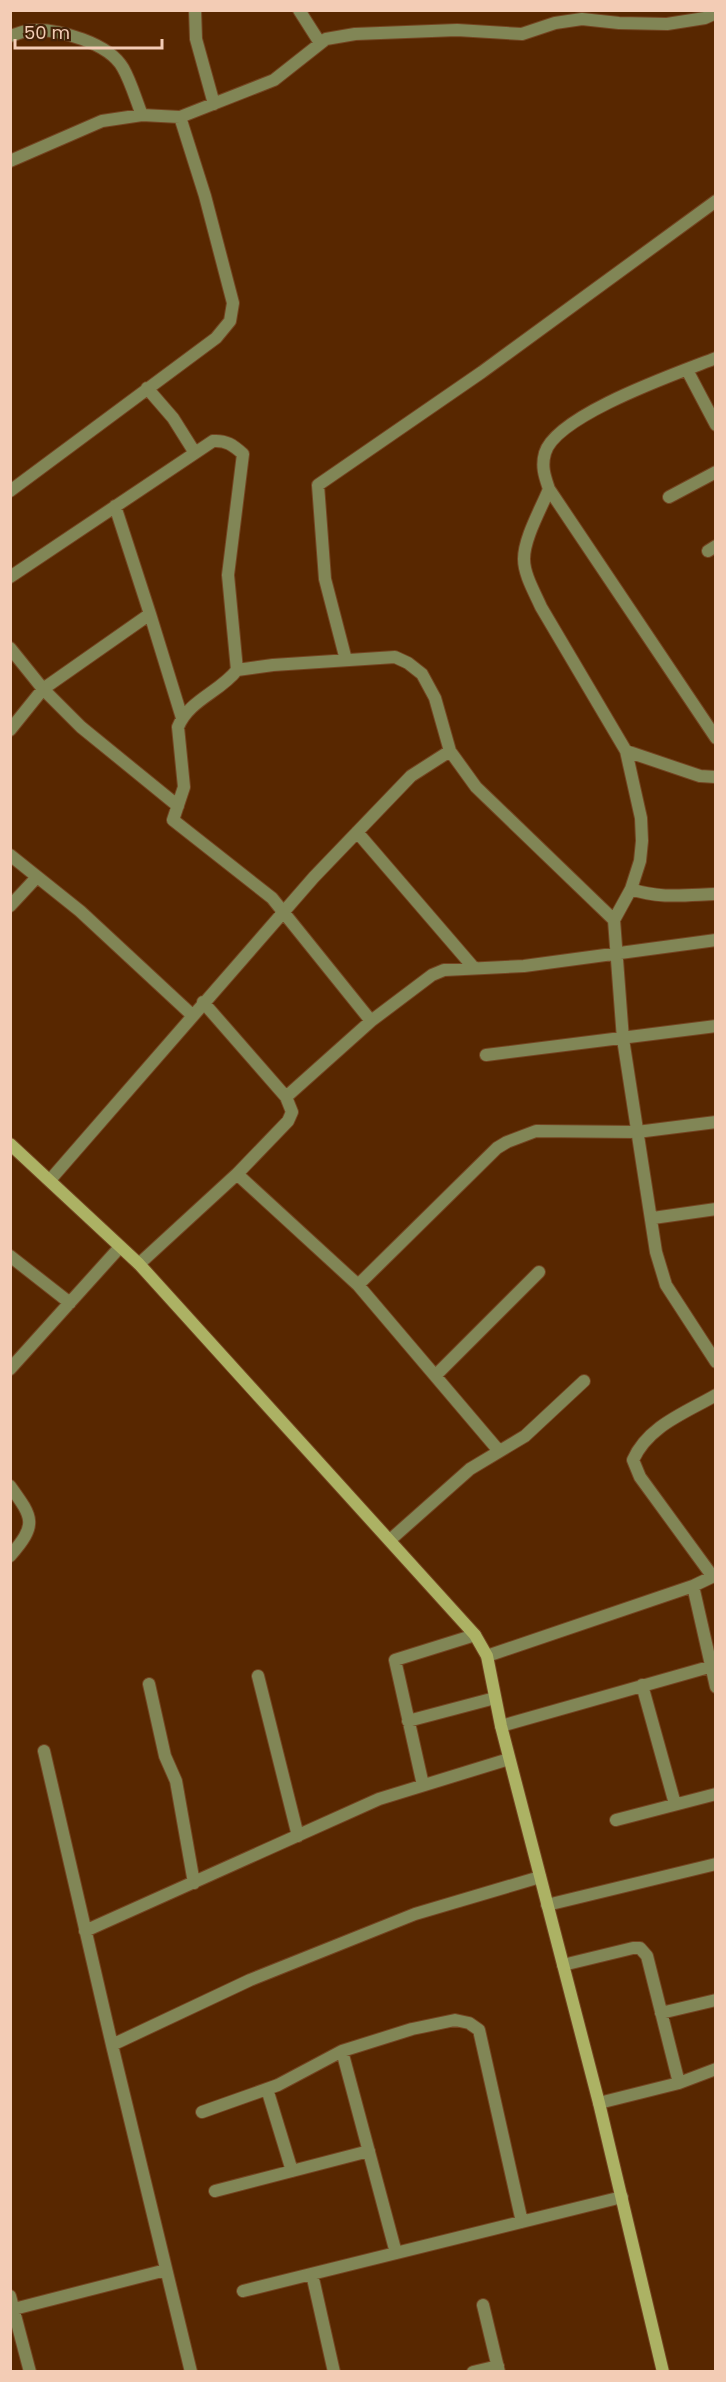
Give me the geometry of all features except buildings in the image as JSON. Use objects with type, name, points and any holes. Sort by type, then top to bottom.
[{"type":"street","points":[[195,10],[196,39],[214,104]]},
{"type":"street","points":[[299,10],[320,43]]},
{"type":"street","points":[[10,161],[102,121],[142,115],[180,117],[214,104],[274,80],[326,39],[355,34],[457,30],[522,34],[578,15],[619,23],[667,24],[705,18],[716,13]]},
{"type":"street","points":[[10,36],[29,30],[52,30],[95,44],[113,55],[123,67],[142,115]]},
{"type":"street","points":[[10,492],[224,330],[230,321],[233,303],[205,196],[180,117]]},
{"type":"street","points":[[346,660],[325,579],[318,485],[482,372],[716,201]]},
{"type":"street","points":[[716,358],[580,417],[558,434],[545,452],[543,471],[549,489],[716,738]]},
{"type":"street","points":[[687,369],[716,425]]},
{"type":"street","points":[[147,388],[174,418],[195,453]]},
{"type":"street","points":[[10,577],[213,441],[223,440],[243,454],[228,575],[237,670]]},
{"type":"street","points":[[669,497],[716,472]]},
{"type":"street","points":[[549,489],[530,532],[524,560],[530,582],[541,607],[626,751],[641,818],[640,861],[631,889],[614,920],[615,953],[623,1039],[653,1218],[656,1252],[666,1286],[716,1362]]},
{"type":"street","points":[[115,506],[182,717]]},
{"type":"street","points":[[10,730],[42,689],[150,614]]},
{"type":"street","points":[[10,648],[42,689],[81,726],[178,806]]},
{"type":"street","points":[[371,1021],[272,898],[173,820],[184,787],[178,727],[182,717],[224,684],[237,670],[273,665],[395,657],[408,663],[422,674],[435,698],[450,752],[476,788],[614,920]]},
{"type":"street","points":[[626,751],[700,776],[716,777]]},
{"type":"street","points":[[50,1180],[203,1002],[357,832],[411,776],[450,752]]},
{"type":"street","points":[[357,832],[474,968]]},
{"type":"street","points":[[10,855],[80,911],[192,1015]]},
{"type":"street","points":[[10,906],[37,877]]},
{"type":"street","points":[[631,889],[663,897],[716,894]]},
{"type":"street","points":[[286,1097],[371,1021],[432,975],[444,970],[524,966],[716,940]]},
{"type":"street","points":[[139,1264],[237,1174],[288,1121],[292,1112],[286,1097],[203,1002]]},
{"type":"street","points":[[486,1056],[716,1026]]},
{"type":"street","points":[[358,1285],[497,1148],[507,1142],[536,1131],[637,1132],[716,1122]]},
{"type":"street","points":[[11,1146],[139,1264],[475,1635],[487,1656],[509,1759],[599,2103],[663,2372]]},
{"type":"street","points":[[237,1174],[358,1285],[499,1451]]},
{"type":"street","points":[[653,1218],[716,1209]]},
{"type":"street","points":[[10,1370],[120,1247]]},
{"type":"street","points":[[12,1259],[70,1303]]},
{"type":"street","points":[[436,1375],[539,1272]]},
{"type":"street","points":[[390,1540],[470,1469],[525,1436],[584,1381]]},
{"type":"street","points":[[487,1656],[693,1586],[714,1576],[640,1477],[633,1460],[639,1447],[654,1430],[716,1395]]},
{"type":"street","points":[[10,1486],[26,1508],[31,1523],[24,1540],[10,1556]]},
{"type":"street","points":[[693,1586],[713,1665],[716,1687]]},
{"type":"street","points":[[423,1785],[395,1660],[475,1635]]},
{"type":"street","points":[[501,1726],[713,1665]]},
{"type":"street","points":[[258,1676],[298,1836]]},
{"type":"street","points":[[148,1684],[165,1756],[176,1781],[194,1883]]},
{"type":"street","points":[[642,1685],[675,1804]]},
{"type":"street","points":[[408,1721],[495,1698]]},
{"type":"street","points":[[44,1750],[191,2372]]},
{"type":"street","points":[[85,1931],[379,1799],[509,1759]]},
{"type":"street","points":[[616,1820],[716,1794]]},
{"type":"street","points":[[547,1905],[716,1864]]},
{"type":"street","points":[[112,2045],[250,1980],[415,1914],[540,1877]]},
{"type":"street","points":[[563,1965],[640,1948],[647,1956],[679,2082]]},
{"type":"street","points":[[662,2013],[716,2000]]},
{"type":"street","points":[[202,2112],[267,2089],[342,2051],[412,2029],[455,2020],[469,2023],[479,2030],[522,2222]]},
{"type":"street","points":[[342,2051],[396,2253]]},
{"type":"street","points":[[599,2103],[679,2082],[716,2069]]},
{"type":"street","points":[[267,2089],[292,2171]]},
{"type":"street","points":[[215,2191],[369,2151]]},
{"type":"street","points":[[243,2291],[622,2197]]},
{"type":"street","points":[[14,2309],[166,2270]]},
{"type":"street","points":[[312,2274],[334,2372]]},
{"type":"street","points":[[10,2296],[30,2372]]},
{"type":"street","points":[[473,2372],[499,2368],[483,2306]]}]
